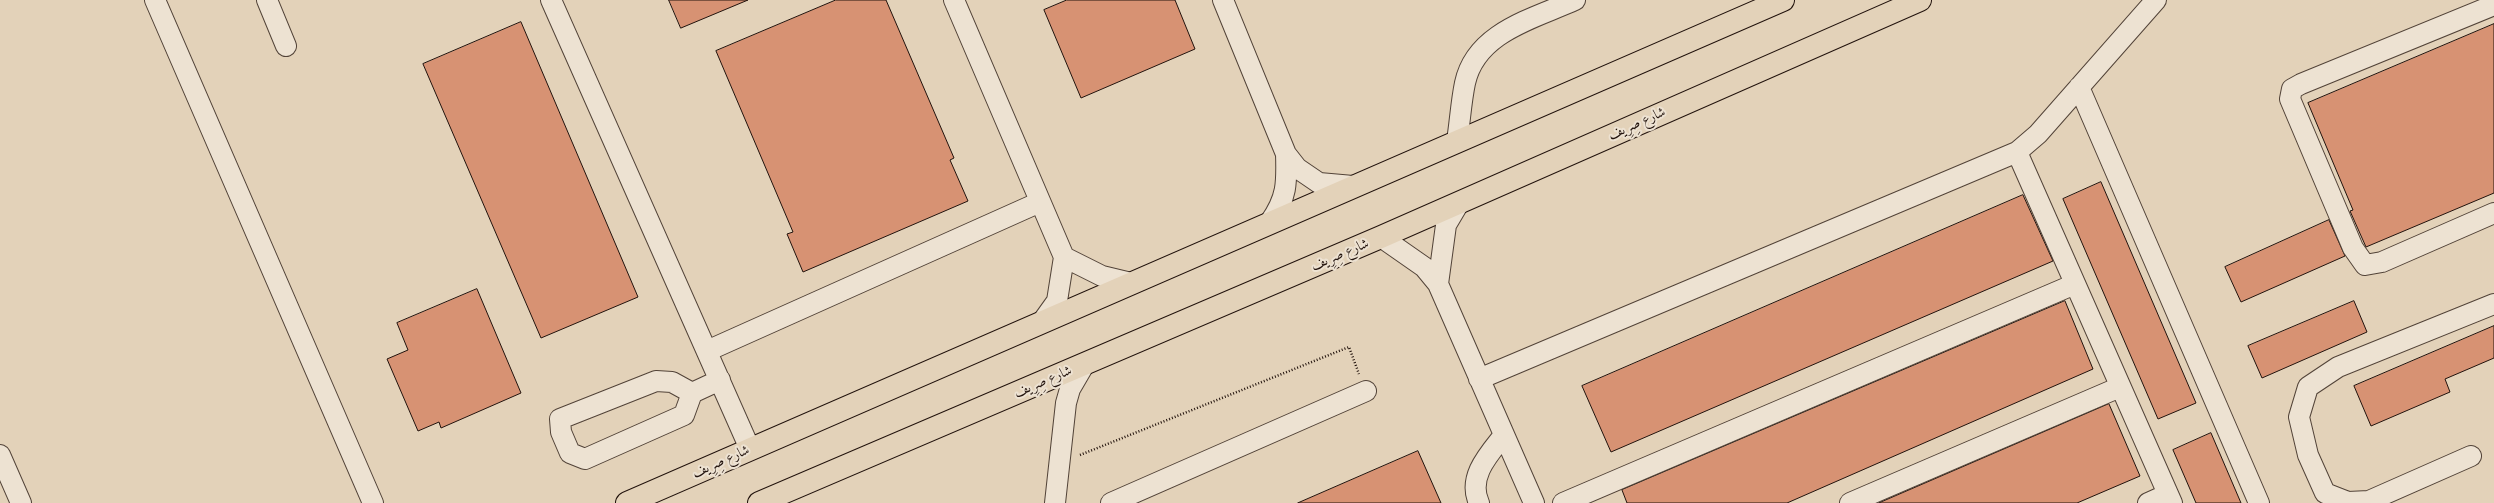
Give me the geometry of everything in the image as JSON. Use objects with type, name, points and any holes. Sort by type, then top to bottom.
[{"type":"main road","name":"شارع صِرِيف","points":[[627,503],[1783,0]]},
{"type":"main road","name":"شارع صِرِيف","points":[[759,503],[1381,237],[1920,0]]},
{"type":"street","points":[[155,0],[373,503]]},
{"type":"street","points":[[266,0],[286,46]]},
{"type":"street","points":[[551,0],[750,449]]},
{"type":"street","points":[[954,0],[1064,257],[1057,301],[1042,322]]},
{"type":"street","points":[[1223,0],[1286,154],[1297,168],[1319,183],[1353,186]]},
{"type":"street","points":[[1457,141],[1465,82],[1476,54],[1497,35],[1575,0]]},
{"type":"street","points":[[1479,379],[2017,152],[2038,134],[2156,0]]},
{"type":"street","points":[[2487,5],[2301,84],[2292,89],[2290,99],[2353,248],[2365,265],[2382,262],[2494,212]]},
{"type":"street","points":[[2079,88],[2259,503]]},
{"type":"street","points":[[2017,152],[2170,499],[2148,503]]},
{"type":"street","points":[[1270,222],[1282,205],[1287,182],[1286,154]]},
{"type":"street","points":[[707,351],[1040,202]]},
{"type":"street","points":[[1438,284],[1446,225],[1459,203]]},
{"type":"street","points":[[1381,237],[1424,267],[1438,284],[1534,503]]},
{"type":"street","points":[[1064,257],[1102,276],[1131,283]]},
{"type":"street","points":[[1563,503],[2075,284]]},
{"type":"street","points":[[2471,456],[2369,501],[2348,502],[2325,493],[2308,455],[2299,417],[2308,386],[2338,367],[2494,304]]},
{"type":"street","points":[[1055,503],[1066,402],[1070,389],[1084,365]]},
{"type":"street","points":[[692,393],[672,382],[656,381],[560,419],[561,432],[570,453],[585,459],[684,415],[692,393],[720,380]]},
{"type":"street","points":[[1850,503],[2120,387]]},
{"type":"street","points":[[1119,501],[1366,391]]},
{"type":"street","points":[[1479,503],[1476,486],[1482,463],[1504,435]]},
{"type":"street","points":[[0,454],[21,503]]},
{"type":"path","points":[[1078,462],[1080,455],[1348,347],[1366,391]]},
{"type":"building","points":[[669,0],[748,0],[681,28]]},
{"type":"building","points":[[836,0],[886,0],[954,158],[950,160],[968,201],[803,272],[787,234],[793,232],[716,51]]},
{"type":"building","points":[[1067,0],[1175,0],[1195,49],[1081,98],[1044,10]]},
{"type":"building","points":[[521,22],[638,297],[541,338],[423,64]]},
{"type":"building","points":[[2494,24],[2494,193],[2366,247],[2350,211],[2353,210],[2308,103]]},
{"type":"building","points":[[2101,182],[2196,403],[2158,419],[2063,199]]},
{"type":"building","points":[[2023,195],[2053,261],[1611,452],[1582,386]]},
{"type":"building","points":[[2329,220],[2345,256],[2241,302],[2225,267]]},
{"type":"building","points":[[477,289],[521,393],[441,428],[439,422],[418,431],[387,359],[408,350],[397,323]]},
{"type":"building","points":[[2065,301],[2093,369],[1787,503],[1627,503],[1622,490]]},
{"type":"building","points":[[2354,301],[2367,332],[2262,378],[2248,346]]},
{"type":"building","points":[[2494,326],[2494,358],[2445,379],[2450,392],[2371,426],[2354,386]]},
{"type":"building","points":[[2109,404],[2140,476],[2077,503],[1879,503]]},
{"type":"building","points":[[2211,433],[2241,503],[2196,503],[2173,450]]},
{"type":"building","points":[[1418,451],[1441,503],[1298,503]]}]
